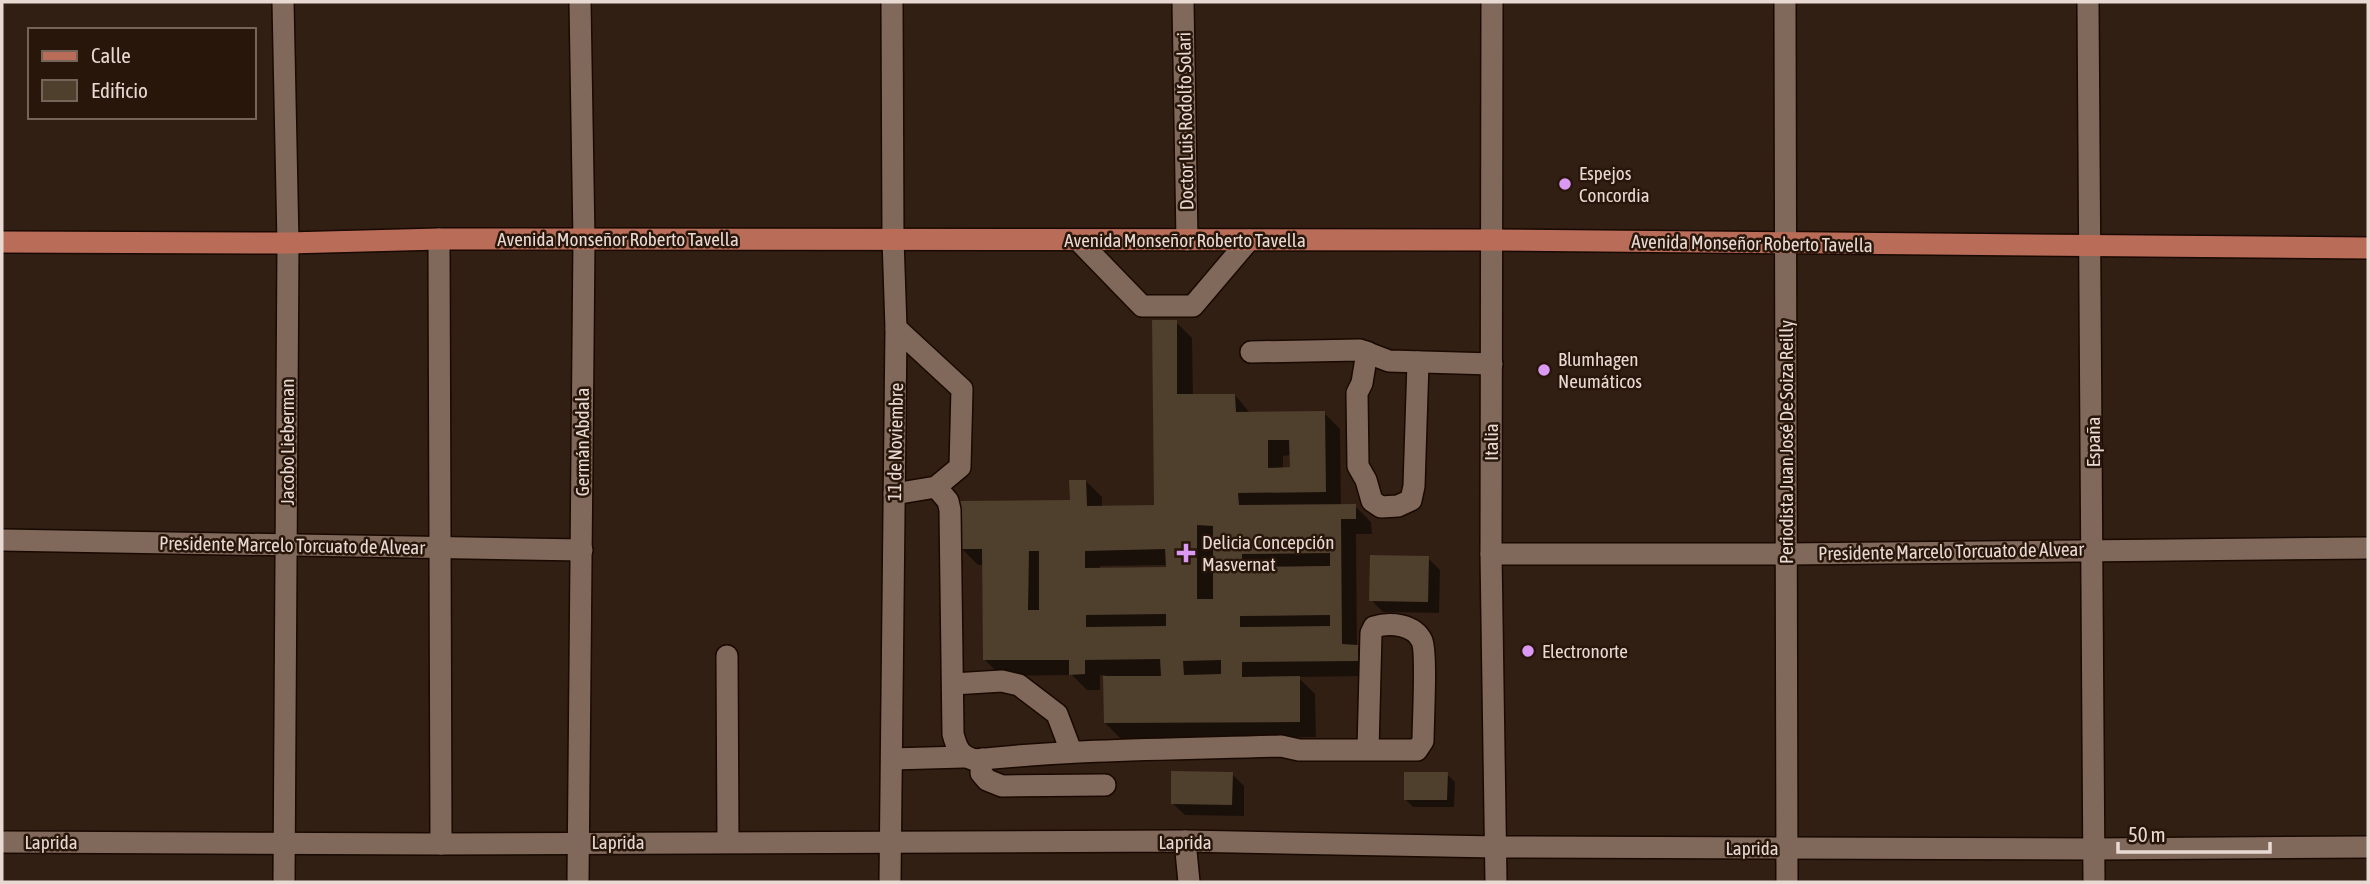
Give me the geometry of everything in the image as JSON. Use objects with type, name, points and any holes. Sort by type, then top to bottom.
[{"type":"main road","name":"Avenida Monseñor Roberto Tavella","points":[[2,242],[288,243],[439,239],[1492,240],[2368,248]]},
{"type":"street","name":"Jacobo Lieberman","points":[[283,2],[288,243],[284,882]]},
{"type":"street","name":"Germán Abdala","points":[[579,882],[584,240],[580,2]]},
{"type":"street","name":"11 de Noviembre","points":[[890,882],[896,328],[892,2]]},
{"type":"street","name":"Doctor Luis Rodolfo Solari","points":[[1183,2],[1186,240]]},
{"type":"street","name":"Italia","points":[[1492,2],[1491,554],[1496,882]]},
{"type":"street","name":"Periodista Juan José De Soiza Reilly","points":[[1785,2],[1787,882]]},
{"type":"street","name":"España","points":[[2088,2],[2094,882]]},
{"type":"street","points":[[439,239],[441,844]]},
{"type":"street","points":[[1078,240],[1142,306],[1193,306],[1249,240]]},
{"type":"street","points":[[894,494],[936,487],[960,467],[962,389],[896,328]]},
{"type":"street","points":[[1251,352],[1360,350],[1389,361],[1492,364]]},
{"type":"street","points":[[1367,352],[1362,383],[1357,393],[1358,466],[1366,480],[1372,501],[1381,507],[1398,506],[1411,500],[1414,486],[1418,362]]},
{"type":"street","points":[[936,487],[948,501],[950,510],[953,734],[957,748],[972,758],[987,780],[1002,786],[1105,785]]},
{"type":"street","name":"Presidente Marcelo Torcuato de Alvear","points":[[2,540],[582,550]]},
{"type":"street","name":"Presidente Marcelo Torcuato de Alvear","points":[[1491,554],[2368,548]]},
{"type":"street","points":[[891,759],[1281,746],[1299,750],[1368,750],[1418,750],[1423,741],[1424,646],[1413,630],[1406,626],[1379,625],[1374,627],[1371,633],[1368,750]]},
{"type":"street","points":[[727,656],[728,842]]},
{"type":"street","points":[[953,684],[1002,681],[1018,685],[1057,715],[1071,751]]},
{"type":"street","points":[[1185,841],[1189,882]]},
{"type":"street","name":"Laprida","points":[[2,842],[441,844],[1185,841],[1496,847],[2368,847]]},
{"type":"building","points":[[1152,320],[1177,320],[1177,394],[1235,394],[1236,412],[1325,411],[1326,492],[1238,493],[1239,505],[1356,504],[1356,519],[1341,519],[1342,644],[1358,645],[1358,661],[1242,662],[1242,677],[1300,676],[1300,722],[1104,723],[1103,676],[1161,676],[1160,659],[1085,660],[1085,674],[1069,675],[1069,660],[983,660],[982,549],[960,549],[960,501],[1070,500],[1069,480],[1086,480],[1087,506],[1154,505]],"holes":[[[1268,440],[1289,440],[1290,467],[1268,468]],[[1197,525],[1213,526],[1213,599],[1197,599]],[[1165,549],[1166,567],[1085,568],[1085,551]],[[1029,551],[1039,551],[1039,610],[1028,610]],[[1330,553],[1330,566],[1242,567],[1242,554]],[[1166,614],[1166,626],[1086,627],[1086,615]],[[1330,615],[1330,626],[1240,627],[1240,616]],[[1221,660],[1221,674],[1184,675],[1183,661]]]},
{"type":"building","points":[[1370,555],[1429,556],[1428,602],[1369,601]]},
{"type":"building","points":[[1171,771],[1233,772],[1232,805],[1171,804]]},
{"type":"building","points":[[1404,772],[1448,772],[1447,800],[1404,800]]},
{"type":"place","name":"Espejos Concordia","points":[[1565,184]]},
{"type":"place","name":"Blumhagen Neumáticos","points":[[1544,370]]},
{"type":"place","name":"Delicia Concepción Masvernat","points":[[1186,553]]},
{"type":"place","name":"Electronorte","points":[[1528,651]]}]
